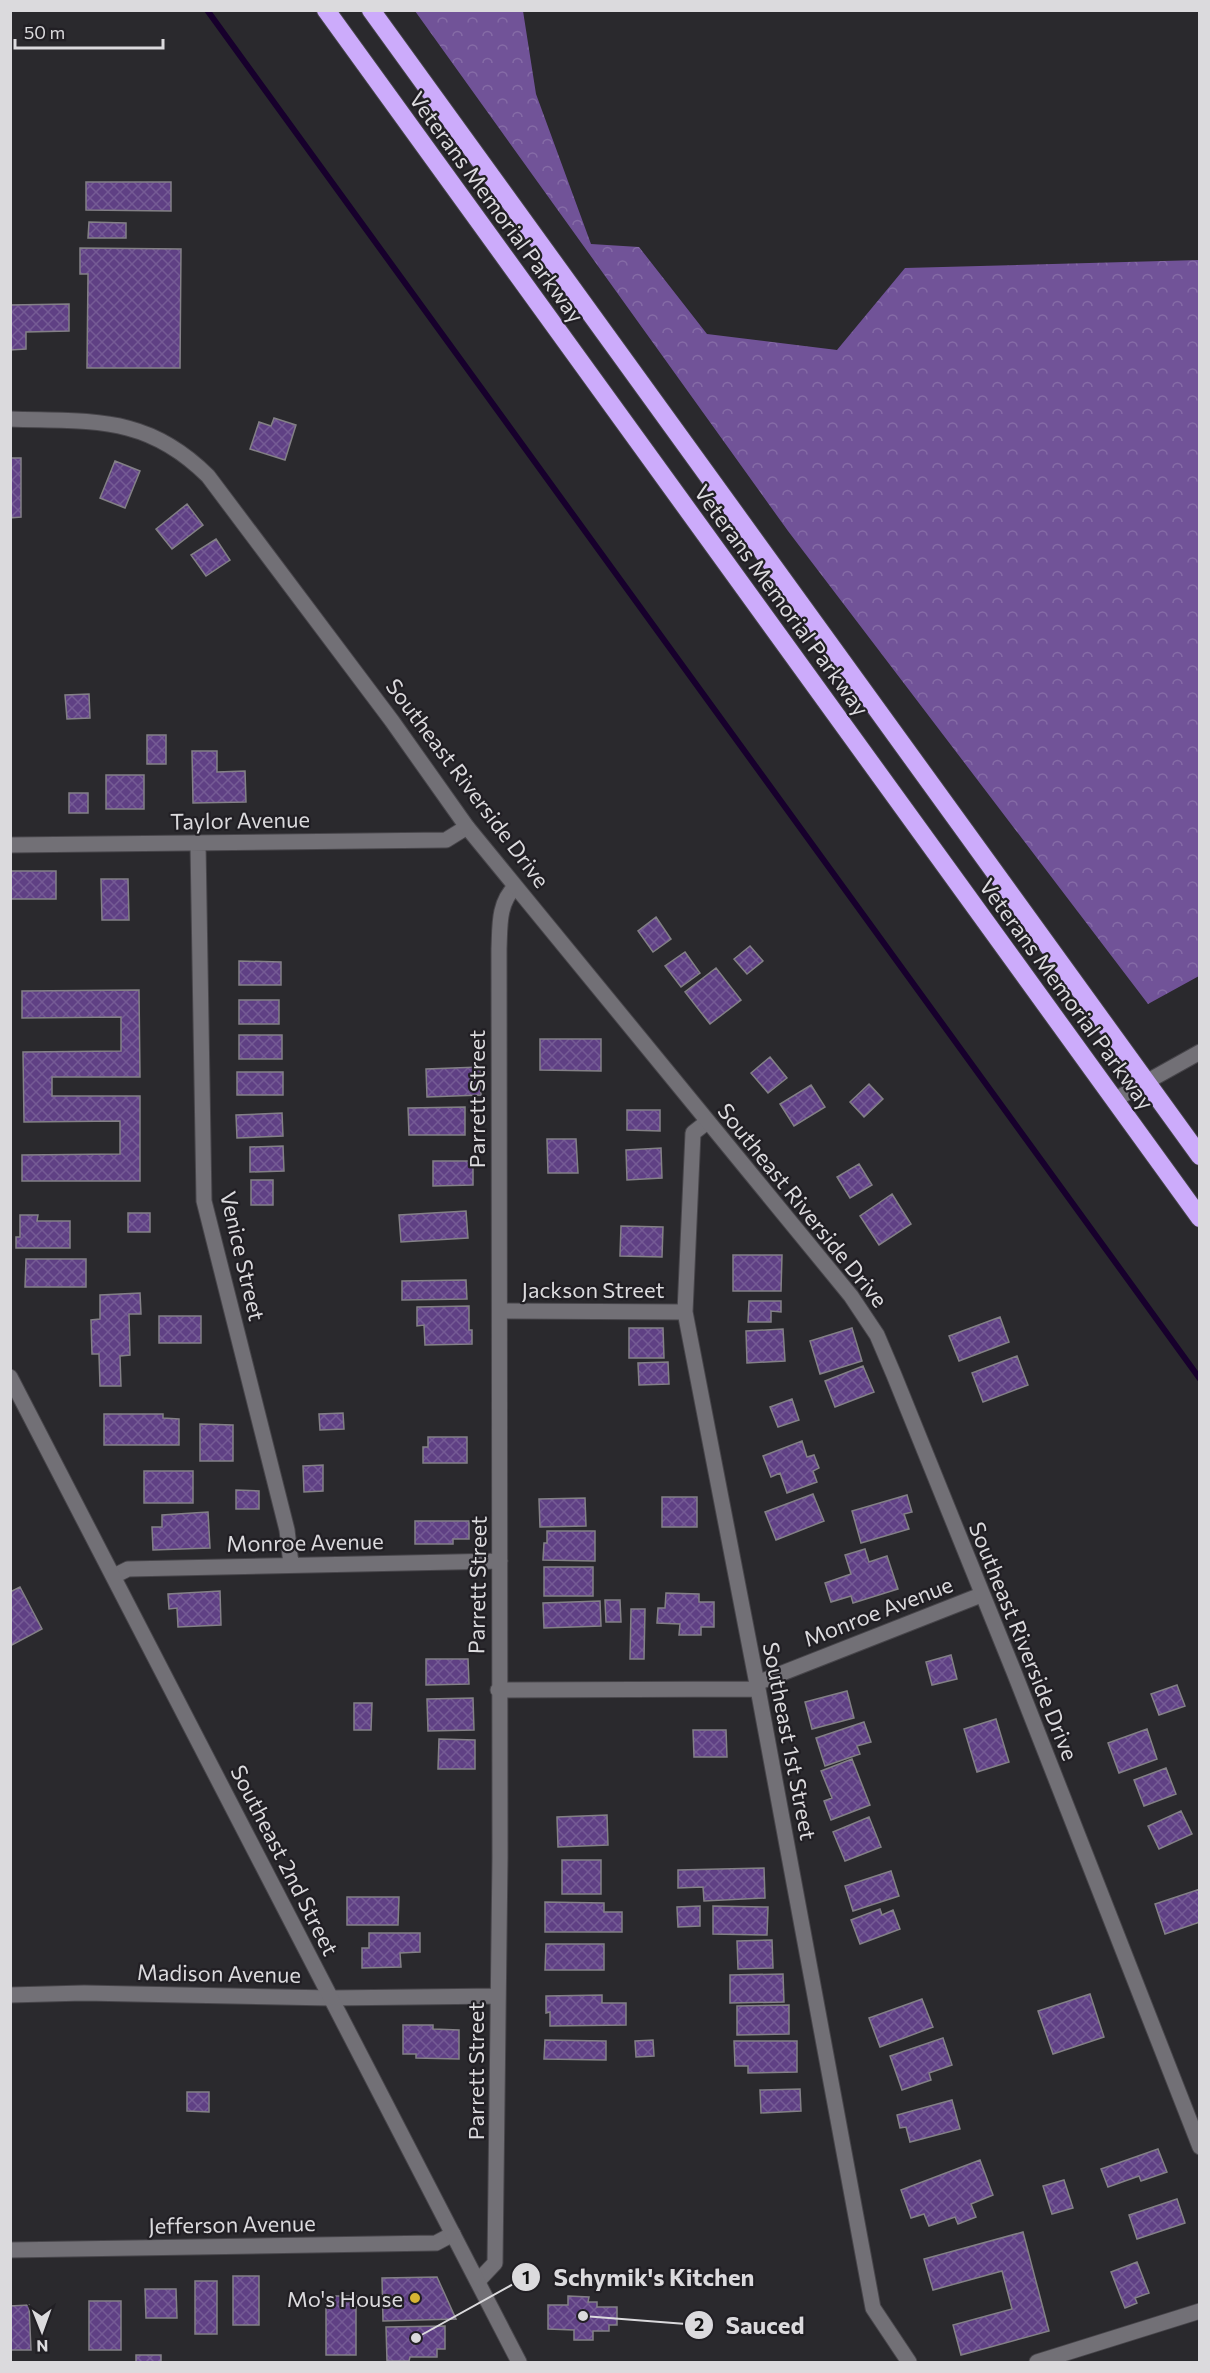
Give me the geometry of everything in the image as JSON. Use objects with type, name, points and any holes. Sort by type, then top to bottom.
[{"type":"highway","name":"Veterans Memorial Parkway","points":[[326,10],[1200,1218]]},
{"type":"highway","name":"Veterans Memorial Parkway","points":[[372,10],[1200,1156]]},
{"type":"street","name":"Southeast Riverside Drive","points":[[10,419],[109,422],[143,432],[171,444],[215,484],[392,721],[467,827],[851,1296],[877,1335],[1018,1683],[1200,2147]]},
{"type":"street","name":"Taylor Avenue","points":[[10,845],[446,840],[467,827]]},
{"type":"street","name":"Venice Street","points":[[198,843],[204,1201],[287,1530],[291,1564]]},
{"type":"street","name":"Parrett Street","points":[[478,2281],[495,2263],[501,1311],[499,950],[503,903],[505,896],[515,887]]},
{"type":"street","points":[[1114,1100],[1200,1052]]},
{"type":"street","name":"Southeast 1st Street","points":[[707,1122],[693,1133],[685,1312],[758,1686],[873,2308],[909,2362]]},
{"type":"street","name":"Jackson Street","points":[[501,1311],[685,1312]]},
{"type":"street","name":"Southeast 2nd Street","points":[[10,1377],[519,2362]]},
{"type":"street","name":"Monroe Avenue","points":[[114,1576],[128,1569],[500,1561]]},
{"type":"street","name":"Monroe Avenue","points":[[498,1690],[758,1686],[981,1595]]},
{"type":"street","name":"Madison Avenue","points":[[10,1995],[84,1993],[331,1998],[498,1996]]},
{"type":"street","name":"Jefferson Avenue","points":[[10,2250],[436,2243],[453,2234]]},
{"type":"street","points":[[1037,2362],[1200,2312]]},
{"type":"green space","points":[[415,11],[523,11],[536,94],[591,244],[639,247],[707,334],[837,350],[905,268],[1199,260],[1199,976],[1148,1004],[788,531]]},
{"type":"building","points":[[86,182],[171,182],[171,211],[86,210]]},
{"type":"building","points":[[89,222],[126,223],[126,238],[88,238]]},
{"type":"building","points":[[80,248],[181,249],[180,368],[87,368],[88,274],[80,274]]},
{"type":"building","points":[[69,304],[69,331],[26,332],[26,349],[10,350],[10,305]]},
{"type":"building","points":[[274,418],[296,425],[285,460],[250,449],[259,422],[271,426]]},
{"type":"building","points":[[10,458],[21,458],[21,517],[10,518]]},
{"type":"building","points":[[115,461],[140,471],[125,508],[100,498]]},
{"type":"building","points":[[187,504],[203,525],[172,549],[156,529]]},
{"type":"building","points":[[216,539],[230,560],[206,576],[191,555]]},
{"type":"building","points":[[89,694],[90,718],[67,719],[65,695]]},
{"type":"building","points":[[147,735],[166,735],[166,764],[147,764]]},
{"type":"building","points":[[192,751],[217,751],[217,772],[245,771],[246,802],[193,803]]},
{"type":"building","points":[[106,775],[144,775],[144,809],[106,809]]},
{"type":"building","points":[[69,793],[88,793],[88,813],[69,813]]},
{"type":"building","points":[[10,871],[56,871],[56,899],[10,899]]},
{"type":"building","points":[[101,879],[128,879],[129,920],[102,920]]},
{"type":"building","points":[[656,917],[671,939],[653,952],[638,931]]},
{"type":"building","points":[[750,946],[763,961],[747,974],[734,959]]},
{"type":"building","points":[[685,952],[700,973],[681,987],[665,966]]},
{"type":"building","points":[[239,961],[281,962],[281,985],[239,985]]},
{"type":"building","points":[[716,968],[741,1000],[710,1024],[685,992]]},
{"type":"building","points":[[139,990],[140,1077],[52,1077],[52,1096],[140,1096],[140,1181],[22,1181],[22,1155],[120,1154],[120,1121],[24,1122],[23,1052],[121,1051],[121,1017],[22,1018],[22,991]]},
{"type":"building","points":[[239,1000],[279,1000],[279,1024],[239,1024]]},
{"type":"building","points":[[239,1035],[282,1035],[282,1059],[239,1059]]},
{"type":"building","points":[[540,1039],[601,1039],[601,1071],[540,1070]]},
{"type":"building","points":[[770,1057],[787,1078],[768,1093],[751,1073]]},
{"type":"building","points":[[480,1067],[481,1095],[427,1097],[426,1069]]},
{"type":"building","points":[[237,1072],[283,1072],[283,1095],[237,1095]]},
{"type":"building","points":[[869,1084],[883,1099],[864,1117],[850,1102]]},
{"type":"building","points":[[811,1085],[825,1107],[794,1126],[780,1104]]},
{"type":"building","points":[[465,1107],[465,1135],[409,1135],[408,1108]]},
{"type":"building","points":[[627,1110],[660,1110],[660,1131],[627,1130]]},
{"type":"building","points":[[282,1113],[283,1136],[237,1138],[236,1115]]},
{"type":"building","points":[[547,1139],[576,1139],[578,1173],[548,1173]]},
{"type":"building","points":[[283,1146],[284,1171],[250,1172],[250,1147]]},
{"type":"building","points":[[661,1148],[662,1178],[627,1180],[626,1150]]},
{"type":"building","points":[[433,1161],[473,1161],[473,1185],[433,1186]]},
{"type":"building","points":[[859,1164],[872,1185],[850,1198],[837,1177]]},
{"type":"building","points":[[251,1180],[273,1180],[273,1205],[251,1205]]},
{"type":"building","points":[[892,1194],[911,1224],[879,1245],[860,1216]]},
{"type":"building","points":[[466,1211],[468,1238],[401,1242],[399,1215]]},
{"type":"building","points":[[128,1213],[150,1213],[150,1232],[128,1232]]},
{"type":"building","points":[[20,1215],[38,1215],[37,1221],[70,1221],[70,1248],[16,1248],[16,1237],[20,1237]]},
{"type":"building","points":[[621,1226],[663,1227],[662,1257],[620,1256]]},
{"type":"building","points":[[733,1255],[782,1255],[781,1291],[733,1291]]},
{"type":"building","points":[[26,1259],[86,1259],[86,1287],[25,1287]]},
{"type":"building","points":[[466,1280],[467,1299],[402,1300],[402,1281]]},
{"type":"building","points":[[140,1293],[141,1314],[129,1314],[130,1355],[120,1356],[121,1386],[100,1386],[99,1354],[92,1354],[91,1320],[100,1319],[100,1295]]},
{"type":"building","points":[[749,1301],[781,1301],[781,1312],[771,1311],[771,1322],[748,1322]]},
{"type":"building","points":[[469,1306],[469,1330],[472,1330],[472,1344],[425,1345],[424,1325],[417,1326],[417,1307]]},
{"type":"building","points":[[159,1316],[201,1316],[201,1343],[159,1343]]},
{"type":"building","points":[[1000,1317],[1009,1342],[959,1361],[949,1336]]},
{"type":"building","points":[[629,1328],[663,1328],[664,1358],[629,1358]]},
{"type":"building","points":[[852,1328],[862,1361],[820,1374],[810,1341]]},
{"type":"building","points":[[783,1329],[785,1361],[747,1363],[746,1331]]},
{"type":"building","points":[[1017,1356],[1028,1385],[983,1402],[972,1373]]},
{"type":"building","points":[[668,1362],[669,1384],[639,1385],[638,1363]]},
{"type":"building","points":[[863,1366],[874,1392],[835,1407],[825,1381]]},
{"type":"building","points":[[792,1399],[799,1420],[778,1427],[770,1407]]},
{"type":"building","points":[[343,1413],[344,1429],[320,1430],[319,1414]]},
{"type":"building","points":[[104,1414],[163,1414],[163,1418],[179,1419],[179,1445],[104,1445]]},
{"type":"building","points":[[200,1424],[233,1425],[233,1461],[200,1461]]},
{"type":"building","points":[[428,1437],[467,1437],[467,1463],[423,1463],[423,1447],[428,1447]]},
{"type":"building","points":[[802,1441],[807,1457],[814,1455],[819,1468],[813,1471],[817,1482],[787,1493],[780,1473],[771,1477],[763,1456]]},
{"type":"building","points":[[323,1465],[323,1491],[304,1492],[303,1466]]},
{"type":"building","points":[[144,1471],[193,1471],[193,1503],[144,1503]]},
{"type":"building","points":[[236,1490],[259,1491],[259,1509],[236,1509]]},
{"type":"building","points":[[813,1494],[824,1521],[776,1540],[765,1512]]},
{"type":"building","points":[[907,1495],[912,1512],[904,1514],[909,1529],[861,1543],[852,1511]]},
{"type":"building","points":[[662,1497],[697,1497],[697,1527],[662,1527]]},
{"type":"building","points":[[585,1498],[586,1526],[540,1527],[539,1499]]},
{"type":"building","points":[[208,1512],[210,1548],[153,1550],[152,1527],[162,1527],[162,1515]]},
{"type":"building","points":[[415,1521],[469,1521],[469,1539],[453,1539],[453,1544],[415,1544]]},
{"type":"building","points":[[547,1531],[595,1531],[595,1561],[543,1560]]},
{"type":"building","points":[[865,1549],[869,1562],[887,1556],[898,1589],[853,1603],[851,1596],[831,1602],[825,1583],[851,1574],[845,1555]]},
{"type":"building","points":[[544,1567],[593,1567],[593,1596],[544,1596]]},
{"type":"building","points":[[20,1587],[42,1629],[10,1646],[10,1592]]},
{"type":"building","points":[[220,1591],[221,1625],[178,1627],[177,1608],[169,1609],[168,1594]]},
{"type":"building","points":[[666,1593],[699,1594],[699,1602],[714,1602],[714,1627],[701,1627],[701,1635],[679,1635],[680,1624],[657,1623],[658,1608],[665,1608]]},
{"type":"building","points":[[605,1600],[620,1600],[621,1622],[606,1622]]},
{"type":"building","points":[[600,1601],[601,1626],[544,1628],[543,1603]]},
{"type":"building","points":[[631,1609],[645,1609],[644,1659],[630,1659]]},
{"type":"building","points":[[951,1655],[957,1679],[932,1685],[926,1662]]},
{"type":"building","points":[[426,1659],[468,1659],[469,1684],[426,1685]]},
{"type":"building","points":[[1177,1685],[1185,1706],[1159,1715],[1151,1694]]},
{"type":"building","points":[[847,1691],[854,1718],[812,1729],[805,1702]]},
{"type":"building","points":[[473,1698],[474,1730],[428,1731],[427,1699]]},
{"type":"building","points":[[354,1703],[372,1703],[371,1730],[354,1730]]},
{"type":"building","points":[[996,1719],[1009,1762],[977,1772],[964,1729]]},
{"type":"building","points":[[864,1722],[871,1742],[857,1746],[860,1754],[825,1766],[816,1738]]},
{"type":"building","points":[[1147,1729],[1157,1759],[1119,1773],[1108,1743]]},
{"type":"building","points":[[693,1730],[726,1730],[727,1757],[694,1757]]},
{"type":"building","points":[[439,1739],[475,1740],[475,1769],[438,1769]]},
{"type":"building","points":[[852,1759],[870,1805],[831,1820],[824,1801],[832,1798],[821,1771]]},
{"type":"building","points":[[1166,1768],[1176,1794],[1144,1806],[1134,1780]]},
{"type":"building","points":[[1181,1811],[1192,1834],[1159,1849],[1148,1826]]},
{"type":"building","points":[[607,1815],[608,1845],[558,1847],[557,1817]]},
{"type":"building","points":[[869,1817],[881,1847],[845,1861],[833,1832]]},
{"type":"building","points":[[562,1860],[601,1860],[601,1894],[562,1894]]},
{"type":"building","points":[[764,1868],[765,1898],[704,1901],[703,1887],[678,1888],[678,1870]]},
{"type":"building","points":[[891,1871],[899,1896],[853,1911],[845,1886]]},
{"type":"building","points":[[1200,1889],[1200,1922],[1165,1934],[1155,1904]]},
{"type":"building","points":[[347,1897],[399,1897],[398,1925],[347,1925]]},
{"type":"building","points":[[545,1902],[604,1903],[604,1912],[622,1912],[622,1932],[545,1932]]},
{"type":"building","points":[[700,1906],[700,1926],[678,1927],[677,1907]]},
{"type":"building","points":[[713,1906],[768,1907],[767,1935],[713,1934]]},
{"type":"building","points":[[880,1909],[882,1915],[893,1910],[900,1929],[860,1944],[851,1920]]},
{"type":"building","points":[[369,1933],[420,1933],[420,1952],[400,1953],[401,1967],[362,1968],[362,1948],[369,1948]]},
{"type":"building","points":[[772,1940],[773,1968],[738,1969],[737,1941]]},
{"type":"building","points":[[546,1944],[604,1944],[604,1970],[545,1970]]},
{"type":"building","points":[[783,1974],[784,2002],[730,2003],[730,1975]]},
{"type":"building","points":[[1090,1994],[1104,2037],[1053,2054],[1038,2011]]},
{"type":"building","points":[[602,1995],[602,2003],[626,2003],[626,2025],[550,2026],[550,2012],[546,2013],[546,1996]]},
{"type":"building","points":[[922,1999],[933,2027],[880,2047],[869,2018]]},
{"type":"building","points":[[789,2005],[789,2034],[737,2035],[737,2006]]},
{"type":"building","points":[[403,2025],[433,2025],[433,2029],[459,2030],[459,2059],[416,2058],[416,2054],[403,2054]]},
{"type":"building","points":[[943,2038],[952,2065],[929,2073],[931,2080],[902,2090],[890,2056]]},
{"type":"building","points":[[545,2040],[606,2041],[606,2060],[544,2059]]},
{"type":"building","points":[[653,2040],[654,2056],[636,2057],[635,2041]]},
{"type":"building","points":[[734,2041],[797,2041],[797,2072],[748,2073],[748,2066],[735,2066]]},
{"type":"building","points":[[800,2089],[801,2111],[761,2113],[760,2090]]},
{"type":"building","points":[[187,2092],[209,2092],[209,2112],[187,2111]]},
{"type":"building","points":[[952,2100],[960,2129],[910,2142],[906,2127],[900,2128],[897,2115]]},
{"type":"building","points":[[1158,2149],[1167,2172],[1141,2181],[1139,2176],[1108,2187],[1101,2169]]},
{"type":"building","points":[[980,2160],[993,2195],[971,2204],[976,2217],[958,2224],[955,2217],[929,2226],[924,2214],[911,2218],[901,2190]]},
{"type":"building","points":[[1064,2180],[1073,2208],[1052,2214],[1043,2186]]},
{"type":"building","points":[[1177,2199],[1185,2223],[1137,2239],[1129,2215]]},
{"type":"building","points":[[1023,2232],[1049,2331],[961,2355],[953,2325],[1012,2309],[1002,2271],[933,2290],[924,2259]]},
{"type":"building","points":[[1137,2262],[1149,2293],[1135,2298],[1137,2303],[1125,2308],[1111,2272]]},
{"type":"building","points":[[233,2276],[259,2276],[259,2325],[233,2325]]},
{"type":"building","name":"Mo's House","points":[[437,2277],[456,2319],[383,2321],[382,2278]]},
{"type":"building","points":[[195,2281],[217,2281],[217,2334],[195,2334]]},
{"type":"building","points":[[145,2289],[176,2289],[177,2318],[146,2318]]},
{"type":"building","points":[[326,2296],[356,2296],[356,2355],[326,2355]]},
{"type":"building","points":[[568,2296],[589,2297],[588,2302],[597,2302],[597,2307],[617,2307],[617,2325],[609,2325],[609,2331],[593,2331],[593,2340],[574,2340],[574,2330],[548,2329],[548,2305],[568,2305]]},
{"type":"building","points":[[89,2301],[121,2301],[121,2350],[89,2350]]},
{"type":"building","points":[[29,2305],[31,2350],[10,2350],[10,2306]]},
{"type":"building","points":[[445,2326],[445,2349],[437,2349],[437,2357],[410,2357],[409,2361],[387,2361],[386,2327]]},
{"type":"building","points":[[136,2355],[161,2355],[161,2362],[136,2362]]},
{"type":"waterway","points":[[207,10],[1200,1379]]},
{"type":"place","name":"Mo's House","points":[[415,2298]]},
{"type":"place","name":"Sauced","points":[[583,2316]]},
{"type":"place","name":"Schymik's Kitchen","points":[[416,2338]]}]
